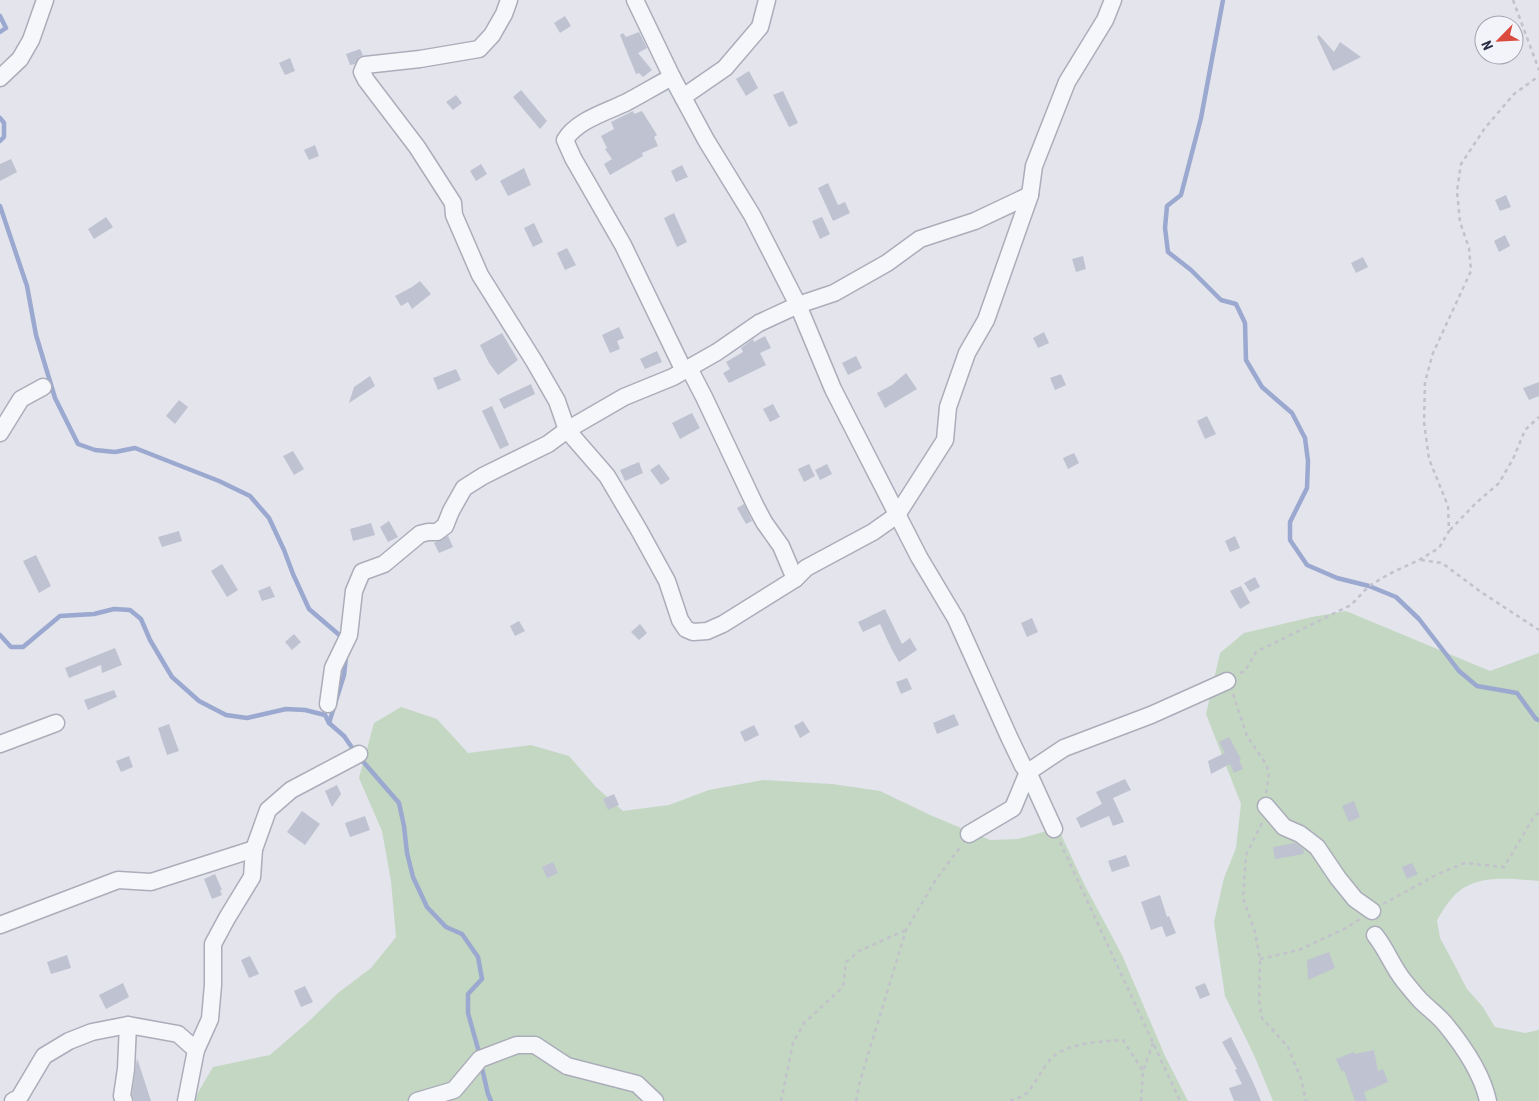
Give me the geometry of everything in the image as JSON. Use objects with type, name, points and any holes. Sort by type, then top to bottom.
[{"type":"street","points":[[0,78],[20,59],[31,40],[45,0]]},
{"type":"street","points":[[509,0],[504,14],[492,34],[479,49],[420,60],[365,65],[362,72],[366,80],[417,147],[453,203],[454,215],[480,275],[534,361],[557,402],[566,430],[607,476],[667,581],[680,620],[686,630],[692,632],[706,631],[723,624],[795,579],[806,568],[873,532],[897,515],[945,440],[948,408],[967,353],[986,320],[1030,195],[1034,166],[1067,82],[1105,20],[1113,0]]},
{"type":"street","points":[[635,0],[672,77],[706,140],[752,215],[798,305],[833,389],[897,515],[956,619],[1010,739],[1023,766],[1028,772],[1054,829]]},
{"type":"street","points":[[683,96],[725,68],[760,27],[768,0]]},
{"type":"street","points":[[672,77],[583,124],[570,132],[565,140],[573,158],[623,245],[686,369],[704,397],[755,505],[764,522],[781,546],[795,579]]},
{"type":"street","points":[[328,704],[333,668],[349,635],[354,591],[362,572],[384,564],[420,534],[437,532],[445,526],[464,488],[483,476],[548,444],[566,430],[624,397],[686,369],[717,352],[759,323],[798,305],[834,293],[886,264],[920,239],[976,221],[1030,195]]},
{"type":"street","points":[[0,433],[21,399],[43,387]]},
{"type":"street","points":[[969,834],[1013,808],[1028,772],[1064,748],[1151,715],[1227,681]]},
{"type":"street","points":[[0,744],[56,723]]},
{"type":"street","points":[[186,1101],[196,1050],[210,1019],[214,985],[213,944],[252,877],[254,849],[268,810],[291,790],[359,754]]},
{"type":"street","points":[[1266,806],[1284,827],[1300,834],[1317,847],[1338,878],[1356,899],[1372,911]]},
{"type":"street","points":[[0,925],[118,880],[152,882],[254,849]]},
{"type":"street","points":[[1376,935],[1386,948],[1403,980],[1445,1024],[1470,1060],[1481,1078],[1488,1101]]},
{"type":"street","points":[[13,1101],[19,1098],[44,1056],[69,1041],[92,1032],[128,1025],[178,1034],[196,1050]]},
{"type":"street","points":[[124,1101],[122,1096],[126,1069],[128,1025]]},
{"type":"street","points":[[417,1101],[454,1090],[480,1060],[517,1044],[535,1045],[567,1066],[637,1084],[655,1101]]},
{"type":"path","points":[[1513,0],[1539,70]]},
{"type":"path","points":[[1449,531],[1448,506],[1429,459],[1424,422],[1425,382],[1433,353],[1471,271],[1469,248],[1460,222],[1456,191],[1461,164],[1485,128],[1514,94],[1539,76]]},
{"type":"path","points":[[1306,1101],[1301,1079],[1288,1048],[1262,1018],[1259,1001],[1260,959],[1255,932],[1243,898],[1246,855],[1261,827],[1266,806],[1269,773],[1266,764],[1247,736],[1227,681],[1245,671],[1256,652],[1350,605],[1369,586],[1439,548],[1449,531],[1476,503],[1499,483],[1513,459],[1525,430],[1539,417]]},
{"type":"path","points":[[1419,560],[1442,563],[1481,592],[1539,630]]},
{"type":"path","points":[[1260,959],[1299,950],[1346,928],[1438,874],[1466,863],[1504,867],[1535,815],[1539,813]]},
{"type":"path","points":[[1054,829],[1180,1101]]},
{"type":"path","points":[[856,1101],[860,1081],[906,930],[935,881],[969,834]]},
{"type":"path","points":[[781,1101],[793,1044],[804,1024],[843,987],[846,962],[859,951],[906,930]]},
{"type":"path","points":[[1010,1101],[1026,1095],[1055,1054],[1072,1047],[1123,1040],[1143,1071]]},
{"type":"path","points":[[1141,1101],[1143,1071],[1153,1042]]},
{"type":"green space","points":[[1346,611],[1490,671],[1539,653],[1539,881],[1493,879],[1472,884],[1462,889],[1453,897],[1437,920],[1440,938],[1467,989],[1482,1006],[1495,1027],[1525,1033],[1539,1030],[1539,1101],[1273,1101],[1254,1055],[1225,996],[1214,922],[1224,878],[1236,848],[1241,804],[1206,714],[1220,653],[1244,633]]},
{"type":"green space","points":[[401,707],[437,719],[468,753],[531,745],[569,756],[596,787],[623,811],[669,805],[709,790],[763,780],[832,784],[880,791],[930,815],[990,840],[1018,839],[1058,828],[1084,884],[1122,955],[1165,1056],[1188,1101],[193,1101],[213,1067],[270,1055],[338,993],[371,968],[396,937],[391,881],[382,831],[359,778],[374,723]]},
{"type":"building","points":[[565,16],[571,26],[560,33],[554,23]]},
{"type":"building","points":[[639,32],[647,48],[638,53],[652,70],[643,77],[639,73],[636,74],[620,35],[623,33],[626,37]]},
{"type":"building","points":[[1319,35],[1334,52],[1340,42],[1361,57],[1333,71],[1317,37]]},
{"type":"building","points":[[360,49],[363,55],[359,57],[355,64],[350,65],[346,54]]},
{"type":"building","points":[[290,58],[295,71],[285,75],[279,63]]},
{"type":"building","points":[[749,71],[758,88],[746,96],[736,79]]},
{"type":"building","points":[[521,90],[547,121],[540,129],[513,97]]},
{"type":"building","points":[[783,91],[798,123],[789,127],[773,95]]},
{"type":"building","points":[[456,95],[462,103],[453,110],[446,102]]},
{"type":"building","points":[[633,111],[634,114],[642,111],[657,135],[654,137],[658,146],[642,153],[643,156],[610,175],[604,164],[612,159],[605,149],[607,148],[601,136],[614,129],[611,122]]},
{"type":"building","points":[[315,145],[319,156],[309,160],[304,150]]},
{"type":"building","points":[[11,159],[17,172],[0,181],[0,164]]},
{"type":"building","points":[[481,164],[487,174],[476,181],[470,171]]},
{"type":"building","points":[[682,165],[688,177],[676,182],[671,171]]},
{"type":"building","points":[[524,168],[531,185],[508,196],[500,181]]},
{"type":"building","points":[[828,183],[838,205],[845,202],[850,213],[833,221],[818,188]]},
{"type":"building","points":[[1506,195],[1511,207],[1500,211],[1495,200]]},
{"type":"building","points":[[674,213],[687,242],[677,247],[664,218]]},
{"type":"building","points":[[106,217],[113,227],[94,239],[88,229]]},
{"type":"building","points":[[822,217],[830,234],[820,239],[812,221]]},
{"type":"building","points":[[534,223],[543,242],[533,247],[524,228]]},
{"type":"building","points":[[1505,235],[1510,246],[1499,252],[1494,241]]},
{"type":"building","points":[[567,248],[576,265],[565,270],[557,253]]},
{"type":"building","points":[[1083,256],[1086,269],[1076,272],[1072,259]]},
{"type":"building","points":[[1363,257],[1368,267],[1356,273],[1351,263]]},
{"type":"building","points":[[420,281],[431,294],[412,309],[408,302],[401,306],[395,296]]},
{"type":"building","points":[[619,327],[624,338],[617,341],[620,349],[610,353],[602,335]]},
{"type":"building","points":[[1044,332],[1049,343],[1038,348],[1033,338]]},
{"type":"building","points":[[502,333],[518,360],[498,375],[489,363],[480,345]]},
{"type":"building","points":[[765,336],[771,348],[760,353],[766,365],[729,383],[723,373],[730,369],[726,362],[743,352],[741,348],[753,339],[754,342]]},
{"type":"building","points":[[657,351],[662,362],[645,369],[640,359]]},
{"type":"building","points":[[856,356],[862,368],[848,375],[842,363]]},
{"type":"building","points":[[456,369],[461,380],[438,390],[433,378]]},
{"type":"building","points":[[906,373],[917,389],[885,408],[877,393],[892,385]]},
{"type":"building","points":[[1061,374],[1066,385],[1055,390],[1050,378]]},
{"type":"building","points":[[370,376],[375,386],[349,403],[354,387]]},
{"type":"building","points":[[1539,382],[1539,396],[1529,400],[1523,388]]},
{"type":"building","points":[[531,384],[535,394],[504,409],[499,399]]},
{"type":"building","points":[[179,400],[188,407],[175,424],[166,416]]},
{"type":"building","points":[[773,404],[780,417],[770,422],[763,409]]},
{"type":"building","points":[[492,406],[509,445],[500,449],[482,411]]},
{"type":"building","points":[[692,413],[700,428],[680,439],[672,423]]},
{"type":"building","points":[[1207,416],[1216,434],[1205,439],[1197,421]]},
{"type":"building","points":[[293,451],[304,469],[294,475],[283,456]]},
{"type":"building","points":[[1074,453],[1079,463],[1068,469],[1063,458]]},
{"type":"building","points":[[639,462],[643,473],[625,481],[620,470]]},
{"type":"building","points":[[659,464],[670,479],[661,485],[650,470]]},
{"type":"building","points":[[809,464],[815,476],[804,482],[798,469]]},
{"type":"building","points":[[827,464],[832,474],[820,480],[815,470]]},
{"type":"building","points":[[744,504],[752,521],[746,524],[737,508]]},
{"type":"building","points":[[389,521],[398,537],[388,542],[380,527]]},
{"type":"building","points":[[371,523],[375,535],[353,541],[350,529]]},
{"type":"building","points":[[179,531],[182,541],[162,547],[158,537]]},
{"type":"building","points":[[448,536],[453,547],[439,553],[434,543]]},
{"type":"building","points":[[1235,536],[1240,548],[1230,552],[1225,541]]},
{"type":"building","points":[[36,555],[51,586],[39,593],[23,561]]},
{"type":"building","points":[[222,564],[238,590],[227,597],[211,571]]},
{"type":"building","points":[[1255,577],[1260,587],[1250,592],[1244,583]]},
{"type":"building","points":[[270,586],[275,597],[262,601],[258,591]]},
{"type":"building","points":[[1241,586],[1250,603],[1240,609],[1230,591]]},
{"type":"building","points":[[885,609],[902,644],[910,638],[917,650],[899,662],[880,624],[863,632],[858,622]]},
{"type":"building","points":[[1032,618],[1038,632],[1027,637],[1021,623]]},
{"type":"building","points":[[519,621],[525,631],[515,636],[510,626]]},
{"type":"building","points":[[640,624],[647,633],[639,640],[631,632]]},
{"type":"building","points":[[294,634],[301,642],[292,650],[285,642]]},
{"type":"building","points":[[115,648],[122,665],[102,673],[101,665],[69,678],[65,668]]},
{"type":"building","points":[[907,678],[912,689],[901,694],[896,682]]},
{"type":"building","points":[[114,690],[117,697],[88,710],[84,700]]},
{"type":"building","points":[[954,714],[959,725],[937,734],[933,723]]},
{"type":"building","points":[[803,721],[810,732],[800,738],[794,726]]},
{"type":"building","points":[[169,724],[179,751],[167,755],[158,728]]},
{"type":"building","points":[[754,725],[759,735],[745,742],[740,732]]},
{"type":"building","points":[[1229,737],[1241,759],[1239,760],[1243,769],[1234,773],[1230,764],[1211,774],[1208,761],[1225,753],[1219,742]]},
{"type":"building","points":[[129,756],[133,767],[121,772],[116,761]]},
{"type":"building","points":[[1125,779],[1131,790],[1113,798],[1124,822],[1113,826],[1109,816],[1081,828],[1076,818],[1102,804],[1096,792]]},
{"type":"building","points":[[337,785],[341,794],[332,807],[325,791]]},
{"type":"building","points":[[614,794],[619,805],[608,810],[603,799]]},
{"type":"building","points":[[1354,801],[1360,817],[1349,822],[1342,806]]},
{"type":"building","points":[[302,811],[320,824],[305,845],[287,832]]},
{"type":"building","points":[[365,816],[370,830],[350,837],[345,823]]},
{"type":"building","points":[[1295,843],[1303,849],[1304,854],[1275,859],[1273,847]]},
{"type":"building","points":[[1126,855],[1130,866],[1112,872],[1108,861]]},
{"type":"building","points":[[553,862],[558,873],[547,878],[542,867]]},
{"type":"building","points":[[1412,863],[1418,874],[1407,879],[1402,867]]},
{"type":"building","points":[[215,874],[222,890],[220,890],[222,895],[212,899],[204,879]]},
{"type":"building","points":[[1160,895],[1167,917],[1169,916],[1176,933],[1166,937],[1162,926],[1151,930],[1141,902]]},
{"type":"building","points":[[1329,952],[1335,968],[1308,980],[1307,960]]},
{"type":"building","points":[[67,955],[71,968],[51,974],[47,962]]},
{"type":"building","points":[[250,956],[259,974],[249,978],[241,960]]},
{"type":"building","points":[[123,983],[129,997],[106,1009],[99,995]]},
{"type":"building","points":[[1205,983],[1210,995],[1200,999],[1195,987]]},
{"type":"building","points":[[305,986],[313,1002],[301,1007],[294,991]]},
{"type":"building","points":[[1231,1037],[1261,1101],[1234,1101],[1229,1088],[1242,1084],[1235,1070],[1237,1069],[1222,1042]]},
{"type":"building","points":[[1374,1050],[1378,1071],[1383,1069],[1388,1082],[1364,1092],[1367,1101],[1355,1101],[1344,1070],[1342,1072],[1336,1059],[1354,1052],[1355,1054]]},
{"type":"building","points":[[137,1058],[151,1101],[134,1101],[132,1095]]},
{"type":"waterway","points":[[1223,0],[1201,118],[1181,195],[1167,206],[1165,228],[1168,252],[1191,270],[1221,300],[1236,304],[1245,323],[1246,360],[1262,387],[1292,413],[1305,438],[1308,461],[1307,488],[1290,522],[1290,540],[1307,565],[1337,578],[1369,586],[1396,597],[1419,619],[1459,671],[1477,686],[1517,693],[1536,719],[1539,720]]},
{"type":"waterway","points":[[0,16],[6,28],[0,32]]},
{"type":"waterway","points":[[0,118],[4,123],[4,137],[0,141]]},
{"type":"waterway","points":[[0,206],[27,286],[36,335],[55,398],[78,444],[95,450],[115,452],[135,448],[219,481],[250,496],[269,518],[309,609],[344,639]]},
{"type":"waterway","points":[[0,635],[11,647],[23,647],[60,616],[94,614],[114,609],[130,610],[141,619],[150,640],[172,677],[199,701],[226,715],[247,718],[286,709],[305,710],[325,715],[329,723],[344,736],[355,752]]},
{"type":"waterway","points":[[329,723],[344,675],[346,657]]},
{"type":"waterway","points":[[360,758],[399,803],[413,877],[427,907],[446,927],[462,934],[478,957],[482,979],[468,994],[468,1013],[480,1056]]},
{"type":"waterway","points":[[481,1064],[491,1101]]}]
